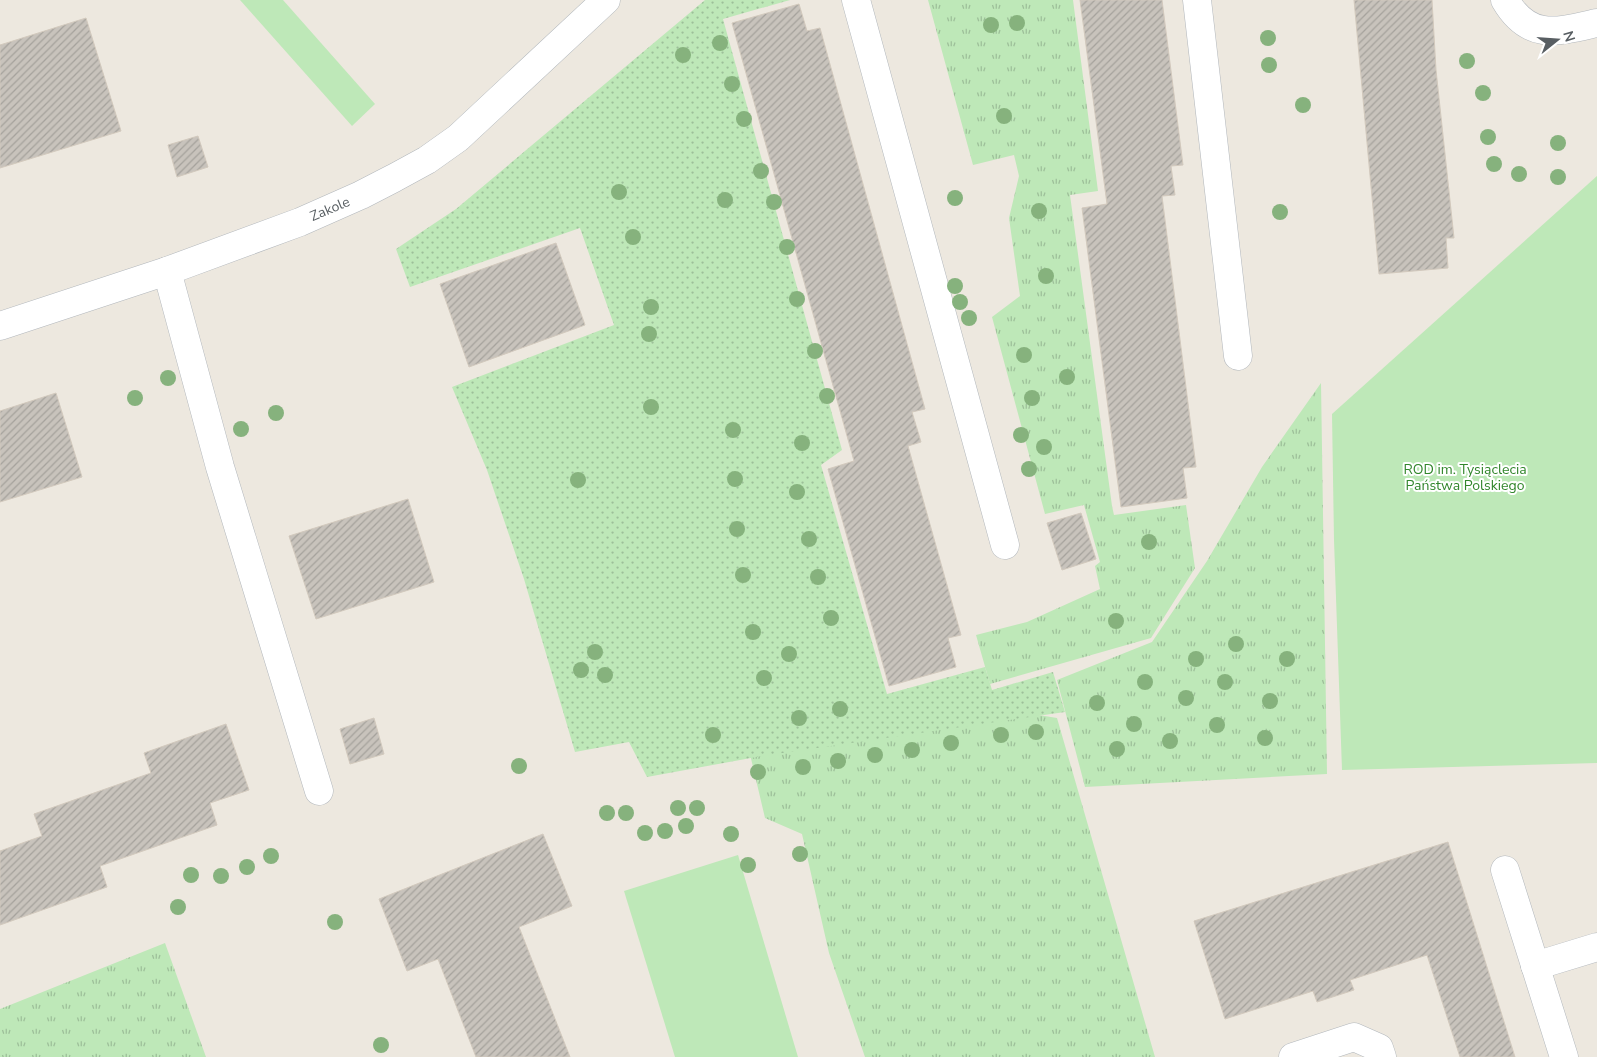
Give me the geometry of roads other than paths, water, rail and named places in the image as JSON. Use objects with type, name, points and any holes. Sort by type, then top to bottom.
[{"type":"street","name":"Zakole","points":[[0,326],[167,271],[322,213],[361,196],[427,160],[458,138],[606,0]]},
{"type":"street","points":[[856,0],[1005,545]]},
{"type":"street","points":[[1196,0],[1238,356]]},
{"type":"street","points":[[1505,0],[1523,22],[1540,31],[1560,31],[1597,23]]},
{"type":"street","points":[[167,271],[220,467],[319,791]]},
{"type":"street","points":[[1504,870],[1564,1057]]},
{"type":"street","points":[[1535,966],[1597,947]]},
{"type":"street","points":[[1293,1057],[1354,1037],[1379,1048],[1382,1057]]},
{"type":"park label","name":"ROD im. Tysiąclecia Państwa Polskiego","points":[[1465,478]]}]
